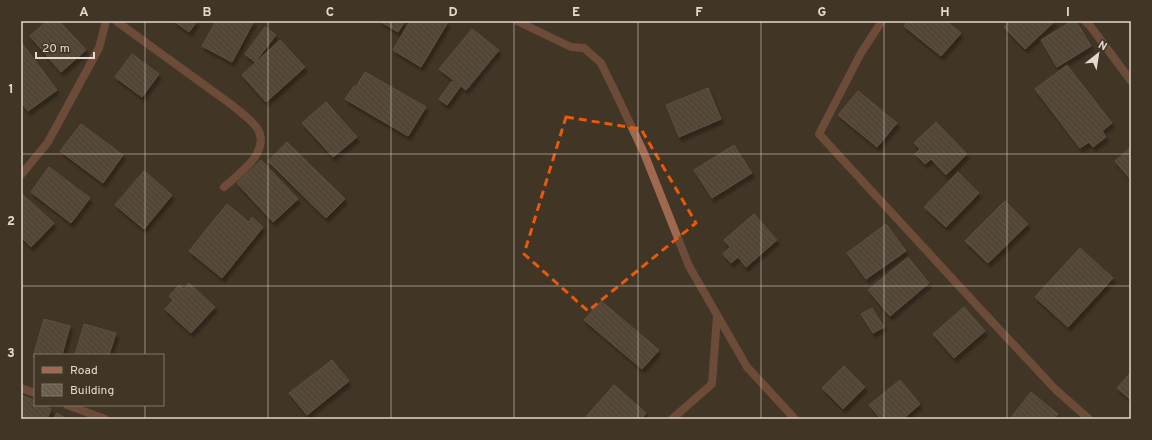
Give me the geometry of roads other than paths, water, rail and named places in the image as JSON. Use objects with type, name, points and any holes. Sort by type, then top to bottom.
[{"type":"street","points":[[21,175],[48,142],[56,129],[99,48],[106,21]]},
{"type":"street","points":[[116,21],[248,117],[257,128],[260,136],[261,147],[258,153],[246,167],[224,187]]},
{"type":"street","points":[[517,21],[571,47],[584,48],[601,63],[644,153],[689,266],[747,366],[795,419]]},
{"type":"street","points":[[882,21],[860,53],[819,134],[984,314],[1056,390],[1089,419]]},
{"type":"street","points":[[1085,21],[1131,81]]},
{"type":"street","points":[[672,419],[712,384],[717,316]]},
{"type":"street","points":[[21,388],[34,393]]},
{"type":"street","points":[[70,406],[105,419]]}]
